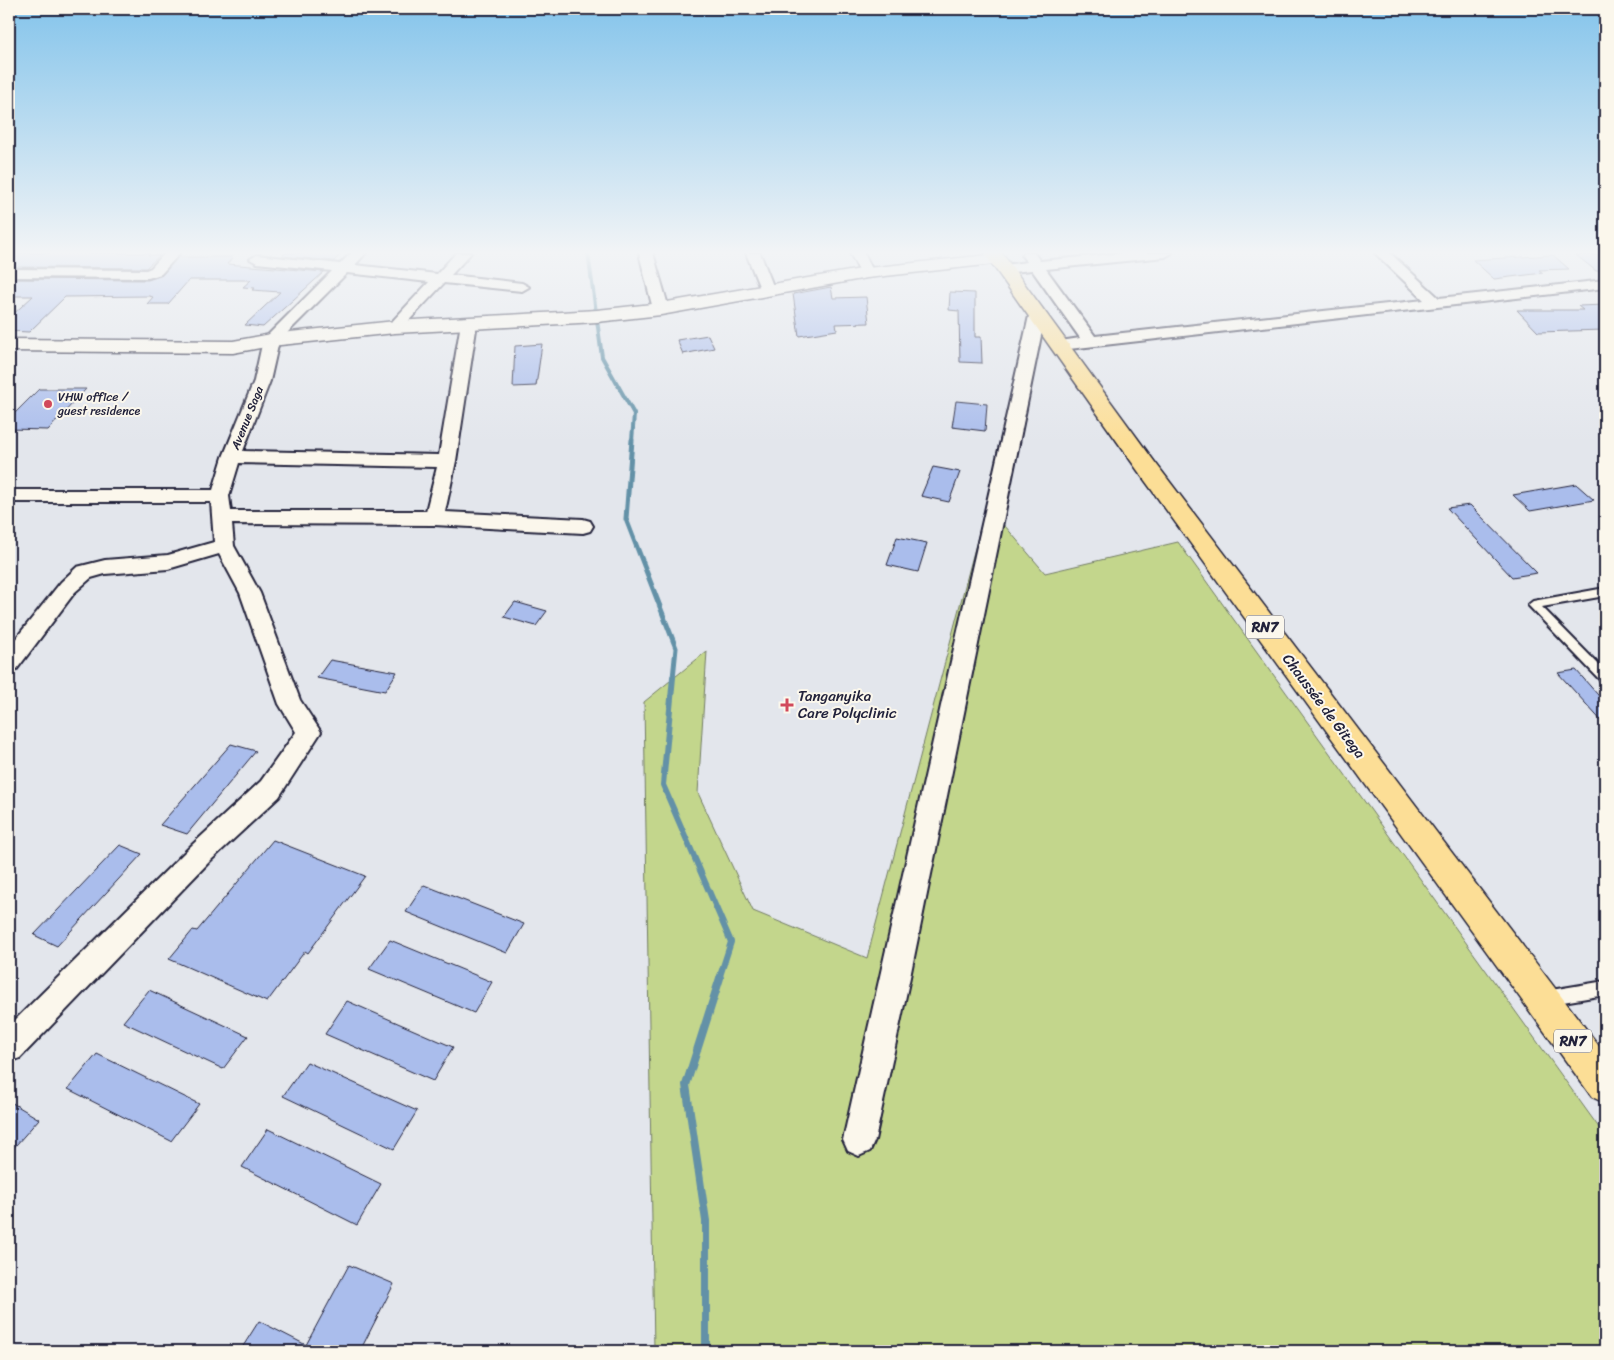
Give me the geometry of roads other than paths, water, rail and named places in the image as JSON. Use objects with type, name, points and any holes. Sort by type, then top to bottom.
[{"type":"main road","name":"Chaussée de Gitega","points":[[1037,316],[1060,345],[1152,474],[1605,1084]]},
{"type":"street","points":[[271,340],[295,316]]},
{"type":"street","points":[[395,327],[405,316]]},
{"type":"street","points":[[9,345],[233,347],[271,340],[395,327],[588,316]]},
{"type":"street","points":[[859,1140],[898,968],[1037,316]]},
{"type":"street","points":[[1073,316],[1090,341]]},
{"type":"street","points":[[1060,345],[1313,316]]},
{"type":"street","points":[[434,518],[447,461],[469,323]]},
{"type":"street","name":"Avenue Saga","points":[[224,546],[221,506],[232,457],[262,381],[271,340]]},
{"type":"street","points":[[232,457],[447,461]]},
{"type":"street","points":[[9,496],[583,526]]},
{"type":"street","points":[[9,663],[68,587],[84,572],[105,567],[168,562],[224,546],[250,593],[290,704],[308,732],[270,789],[201,853],[9,1047]]},
{"type":"lane","points":[[1605,592],[1533,605],[1605,678]]},
{"type":"lane","points":[[1542,998],[1605,988]]},
{"type":"waterway","points":[[597,316],[602,357],[634,414],[632,441]]},
{"type":"waterway","points":[[632,440],[626,519],[676,648],[673,678]]},
{"type":"waterway","points":[[673,677],[663,785],[731,942],[719,979]]},
{"type":"waterway","points":[[706,1351],[706,1221],[686,1085],[720,978]]},
{"type":"place","name":"VHW office / guest residence","points":[[48,404]]},
{"type":"place","name":"Tanganyika Care Polyclinic","points":[[787,705]]}]
